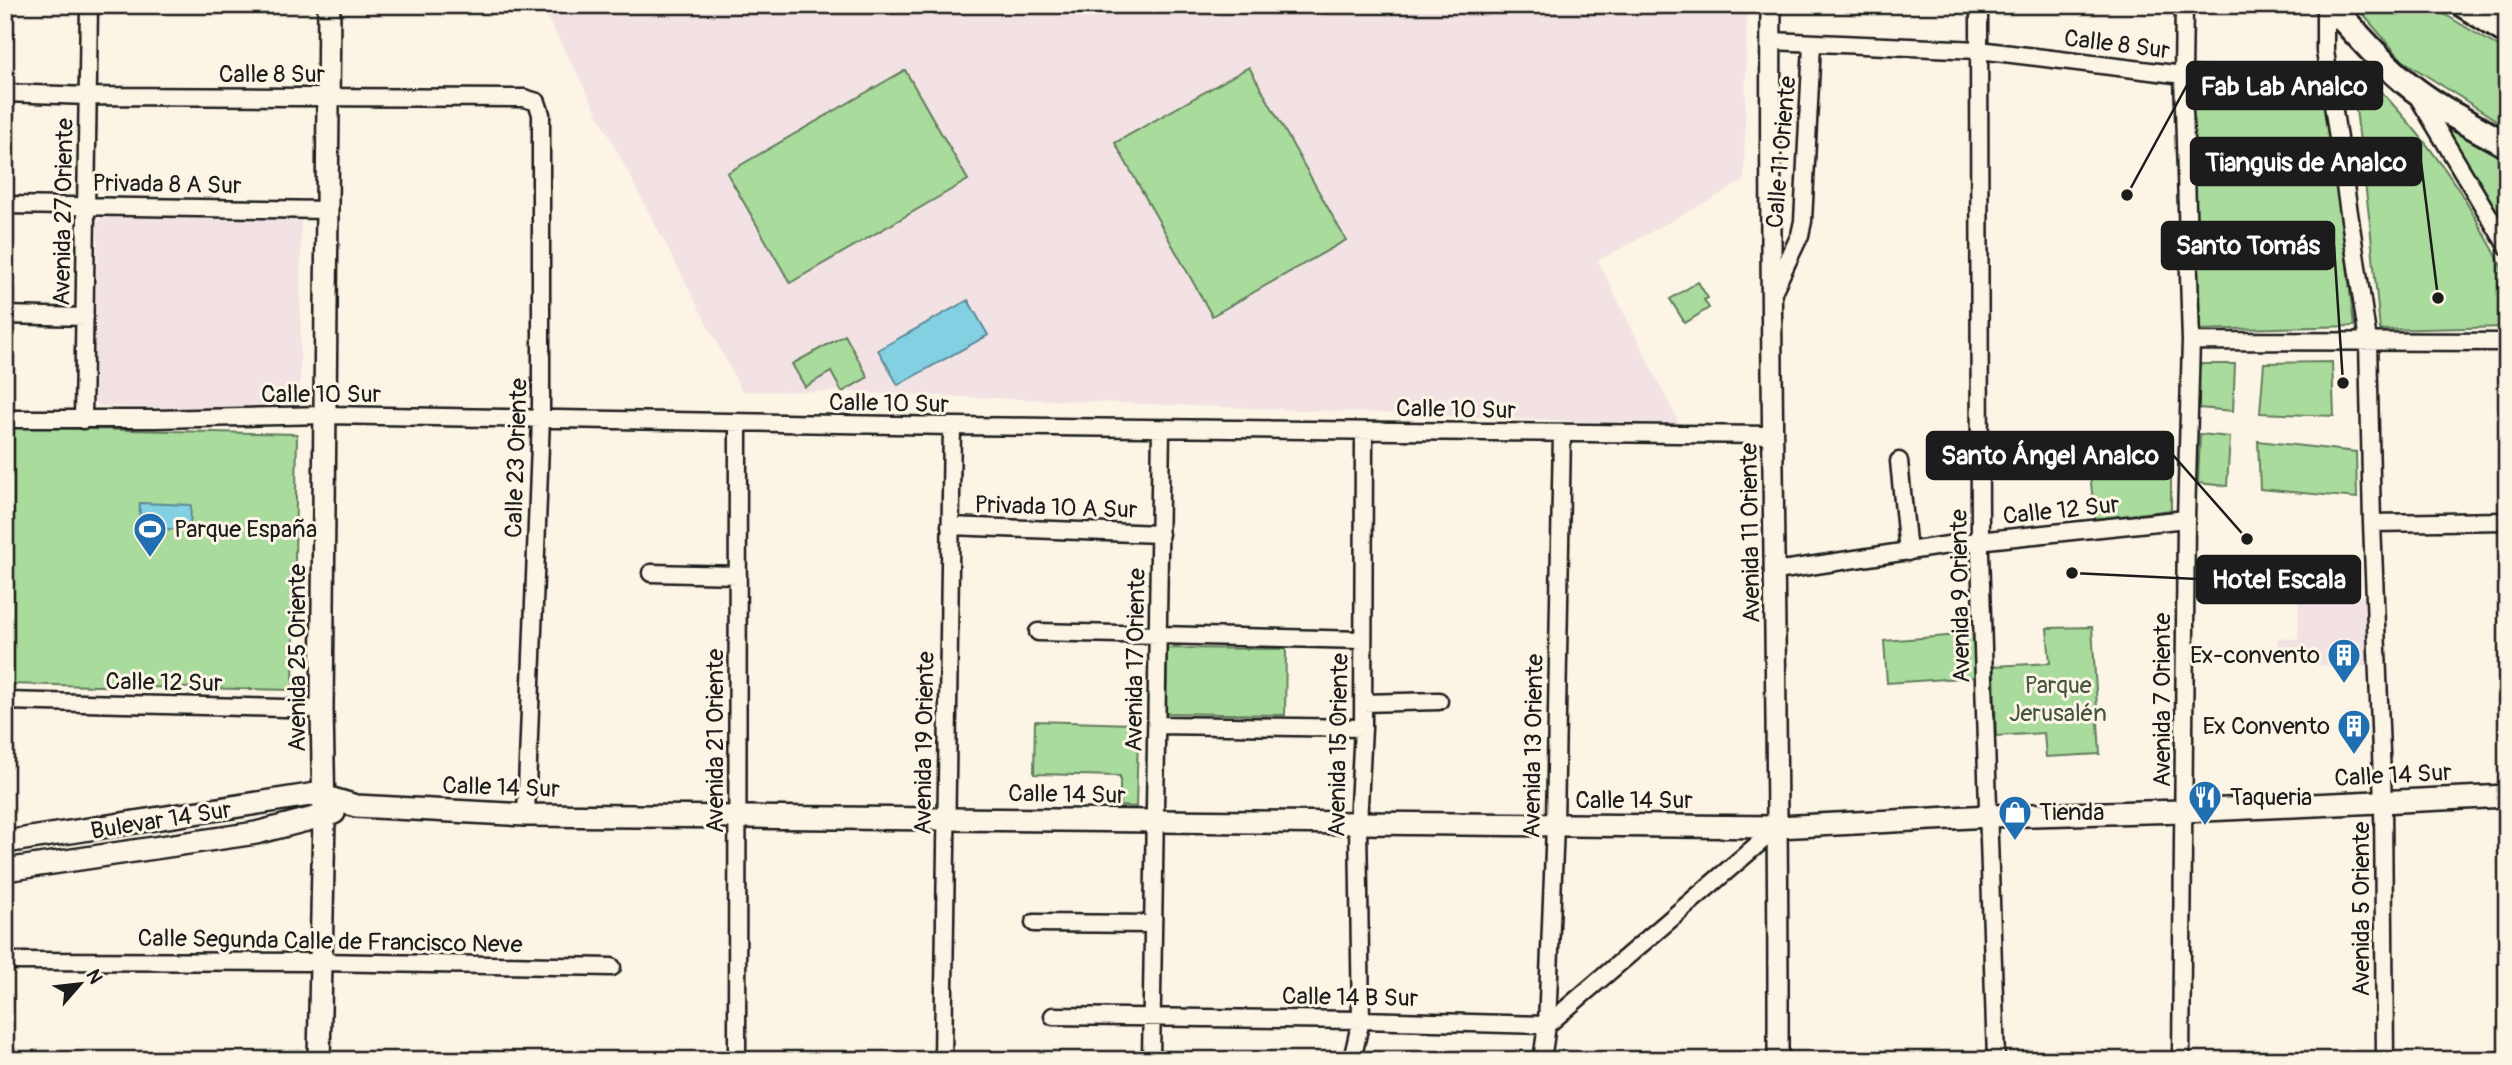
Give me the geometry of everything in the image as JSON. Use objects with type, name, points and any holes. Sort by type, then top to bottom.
[{"type":"main road","name":"Avenida 25 Oriente","points":[[319,1060],[329,5]]},
{"type":"main road","points":[[2330,5],[2413,89],[2440,108],[2507,145]]},
{"type":"main road","points":[[2464,5],[2507,32]]},
{"type":"main road","name":"Bulevar 14 Sur","points":[[5,842],[316,794],[323,806],[256,833],[5,870]]},
{"type":"main road","name":"Calle 14 Sur","points":[[323,806],[526,815],[1778,827],[2507,796]]},
{"type":"street","name":"Avenida 27 Oriente","points":[[83,420],[89,5]]},
{"type":"street","name":"Avenida 11 Oriente","points":[[1771,5],[1770,300],[1776,571],[1778,1060]]},
{"type":"street","name":"Avenida 9 Oriente","points":[[1979,5],[1981,541],[1996,1060]]},
{"type":"street","name":"Avenida 7 Oriente","points":[[2181,1060],[2186,519],[2191,341],[2183,75],[2184,5]]},
{"type":"street","name":"Avenida 5 Oriente","points":[[2325,5],[2325,51],[2368,341],[2372,523],[2384,803],[2385,1060]]},
{"type":"street","name":"Calle 8 Sur","points":[[1771,41],[1979,50],[2183,75],[2331,84]]},
{"type":"street","name":"Calle 11 Oriente","points":[[1770,300],[1800,236],[1803,221],[1812,44]]},
{"type":"street","points":[[2413,89],[2507,246]]},
{"type":"street","name":"Calle 8 Sur","points":[[5,93],[88,96],[524,98],[537,102]]},
{"type":"street","name":"Calle 23 Oriente","points":[[526,815],[541,418],[541,114],[537,102]]},
{"type":"street","name":"Privada 8 A Sur","points":[[5,205],[328,210]]},
{"type":"street","points":[[5,315],[85,317]]},
{"type":"street","points":[[2191,341],[2507,342]]},
{"type":"street","name":"Calle 10 Sur","points":[[5,419],[326,415],[1161,429],[1772,435]]},
{"type":"street","name":"Avenida 21 Oriente","points":[[737,1060],[738,423]]},
{"type":"street","name":"Avenida 19 Oriente","points":[[943,1060],[952,426]]},
{"type":"street","name":"Avenida 17 Oriente","points":[[1151,1060],[1161,429]]},
{"type":"street","name":"Avenida 15 Oriente","points":[[1352,1060],[1361,1020],[1359,824],[1363,727],[1364,431]]},
{"type":"street","name":"Avenida 13 Oriente","points":[[1542,1060],[1547,1025],[1555,825],[1562,433]]},
{"type":"street","points":[[1899,461],[1908,552]]},
{"type":"street","name":"Calle 12 Sur","points":[[1776,571],[1981,541],[2186,519]]},
{"type":"street","points":[[2372,523],[2507,521]]},
{"type":"street","name":"Privada 10 A Sur","points":[[950,526],[1160,534]]},
{"type":"street","points":[[651,573],[738,575]]},
{"type":"street","points":[[1038,632],[1363,640]]},
{"type":"street","name":"Calle 12 Sur","points":[[5,701],[322,709]]},
{"type":"street","points":[[1363,703],[1439,701]]},
{"type":"street","points":[[1157,725],[1363,727]]},
{"type":"street","points":[[1547,1025],[1778,827]]},
{"type":"street","points":[[1034,923],[1153,925]]},
{"type":"street","name":"Calle Segunda Calle de Francisco Neve","points":[[5,961],[320,962],[612,967]]},
{"type":"street","name":"Calle 14 B Sur","points":[[1053,1016],[1547,1025]]},
{"type":"shaded area","points":[[541,5],[911,5],[923,8],[1019,5],[1747,5],[1744,181],[1598,261],[1680,425],[842,392],[742,391]]},
{"type":"shaded area","points":[[104,215],[301,217],[300,411],[99,406],[94,400],[98,222]]},
{"type":"shaded area","points":[[2299,594],[2369,597],[2367,667],[2312,665],[2312,654],[2277,653],[2278,638],[2298,639]]},
{"type":"green space","points":[[2355,5],[2429,5],[2507,52],[2507,127],[2402,60]]},
{"type":"green space","points":[[1249,67],[1346,240],[1212,316],[1115,143]]},
{"type":"green space","points":[[905,70],[968,180],[790,283],[727,173]]},
{"type":"green space","points":[[2360,75],[2366,75],[2415,130],[2444,167],[2470,208],[2502,270],[2507,294],[2507,327],[2380,330],[2354,93],[2354,80]]},
{"type":"green space","points":[[2190,83],[2327,91],[2354,326],[2197,330]]},
{"type":"green space","points":[[2430,109],[2507,156],[2507,229]]},
{"type":"green space","points":[[1698,282],[1708,298],[1704,300],[1709,308],[1685,323],[1670,299]]},
{"type":"green space","points":[[845,335],[868,377],[842,392],[831,372],[805,387],[792,364]]},
{"type":"green space","points":[[2332,362],[2334,416],[2260,413],[2264,363]]},
{"type":"green space","points":[[2199,364],[2235,364],[2233,411],[2199,408]]},
{"type":"green space","name":"Parque España","points":[[5,427],[297,434],[293,690],[5,684]]},
{"type":"green space","points":[[2200,434],[2230,437],[2227,486],[2198,483]]},
{"type":"green space","points":[[2258,441],[2356,452],[2357,498],[2260,489]]},
{"type":"green space","points":[[2171,455],[2171,510],[2095,519],[2088,457]]},
{"type":"green space","name":"Parque Jerusalén","points":[[2092,627],[2100,754],[2046,757],[2044,733],[1996,736],[1994,666],[2050,663],[2047,628]]},
{"type":"green space","points":[[1973,634],[1976,677],[1887,683],[1884,641]]},
{"type":"green space","points":[[1167,648],[1286,649],[1285,715],[1166,713]]},
{"type":"green space","points":[[1035,721],[1133,724],[1138,738],[1136,807],[1120,806],[1120,776],[1034,774]]},
{"type":"water","points":[[968,300],[988,335],[898,385],[878,350]]},
{"type":"water","points":[[140,503],[191,505],[190,530],[139,528]]},
{"type":"place","name":"Fab Lab Analco","points":[[2127,195]]},
{"type":"place","name":"Tianguis de Analco","points":[[2438,298]]},
{"type":"place","name":"Santo Tomás","points":[[2343,383]]},
{"type":"place","name":"Santo Ángel Analco","points":[[2247,539]]},
{"type":"place","name":"Parque España","points":[[150,559]]},
{"type":"place","name":"Hotel Escala","points":[[2072,573]]},
{"type":"place","name":"Ex-convento","points":[[2344,685]]},
{"type":"place","name":"Ex Convento","points":[[2354,756]]},
{"type":"place","name":"Taqueria","points":[[2205,827]]},
{"type":"place","name":"Tienda","points":[[2015,842]]}]
